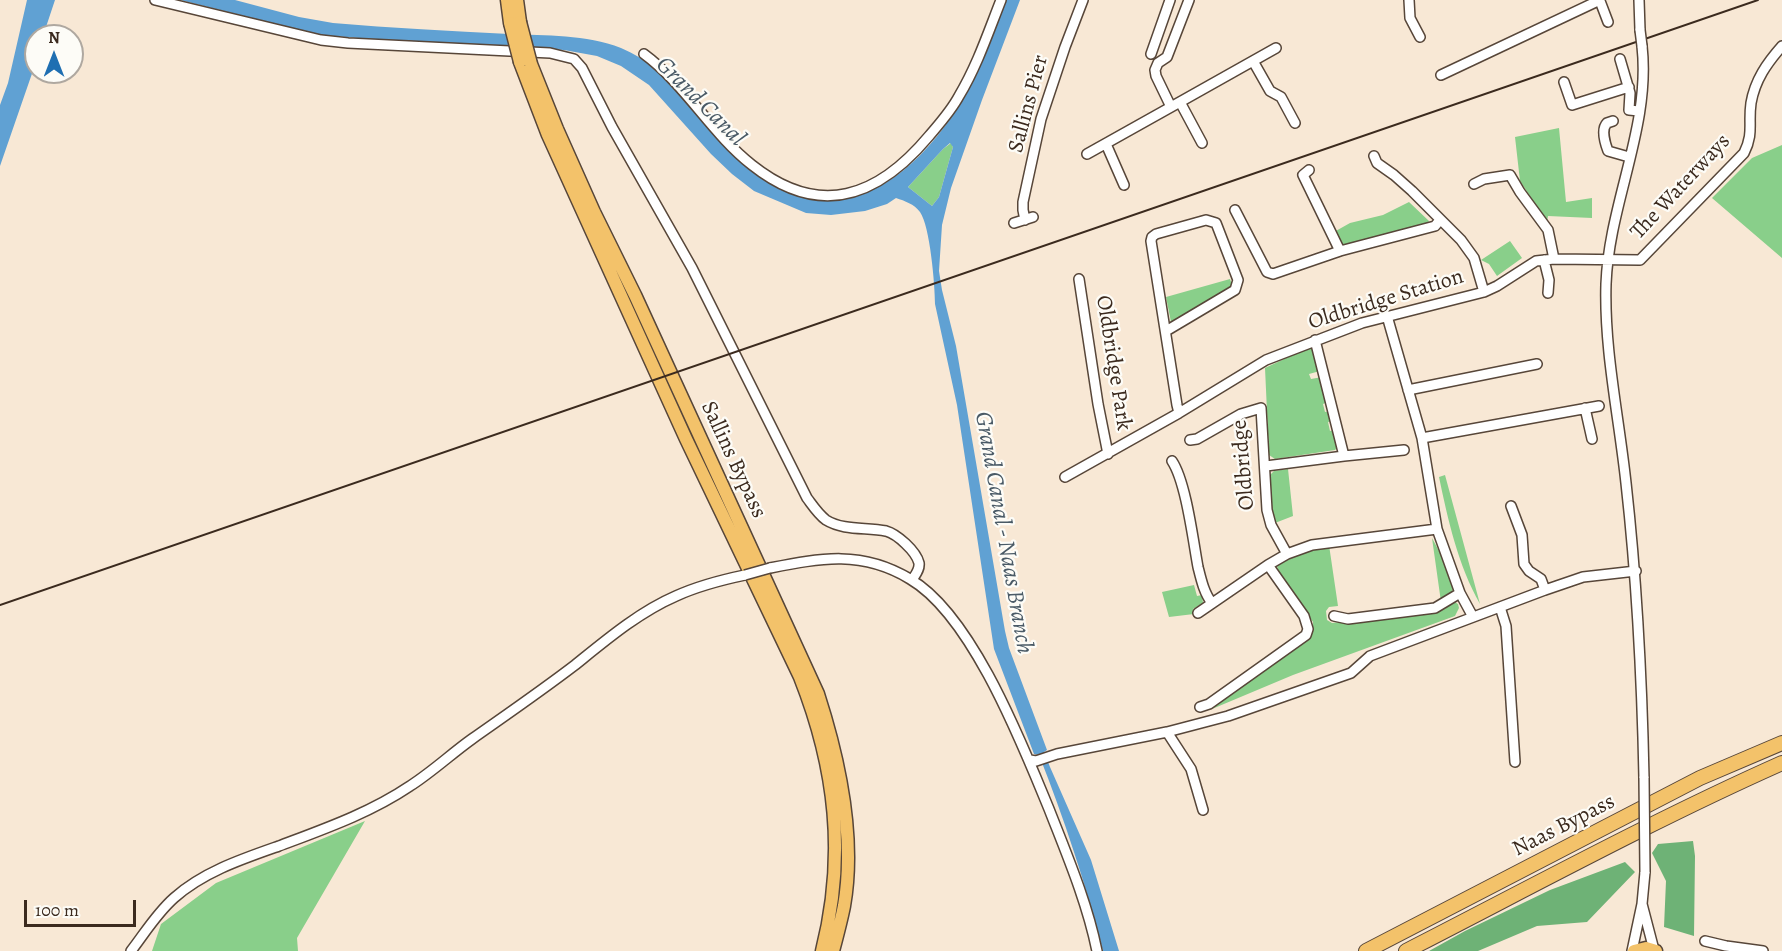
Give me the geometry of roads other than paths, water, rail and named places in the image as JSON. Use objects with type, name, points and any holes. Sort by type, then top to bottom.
[{"type":"highway","name":"Naas Bypass","points":[[1366,951],[1700,778],[1782,743]]},
{"type":"highway","name":"Naas Bypass","points":[[1406,951],[1669,816],[1782,763]]},
{"type":"main road","name":"Sallins Bypass","points":[[507,0],[548,135],[811,707],[820,736],[832,793],[836,831],[832,901],[822,951]]},
{"type":"main road","name":"Sallins Bypass","points":[[515,22],[517,0]]},
{"type":"main road","name":"Sallins Bypass","points":[[526,63],[818,694],[839,771],[847,844],[844,905],[833,951]]},
{"type":"main road","points":[[1633,951],[1646,948],[1655,950]]},
{"type":"street","points":[[155,0],[321,40],[550,53],[574,59],[582,68],[612,127],[692,268],[807,498],[825,519],[834,523],[847,527],[888,531],[900,539],[912,551],[919,563],[918,572],[912,580]]},
{"type":"street","points":[[644,54],[671,76],[724,138],[752,166],[790,187],[822,195],[840,195],[860,191],[893,173],[916,152],[948,115],[972,72],[1001,0]]},
{"type":"street","name":"Sallins Pier","points":[[1014,224],[1029,219],[1023,210],[1023,202],[1041,119],[1083,0]]},
{"type":"street","points":[[1151,54],[1170,0]]},
{"type":"street","points":[[1189,0],[1167,57],[1158,63],[1155,70],[1156,76],[1202,143]]},
{"type":"street","points":[[1409,0],[1410,18],[1420,37]]},
{"type":"street","points":[[1441,75],[1600,0],[1608,22]]},
{"type":"street","points":[[1633,951],[1642,904],[1645,872],[1642,688],[1636,571],[1622,438],[1608,351],[1606,282],[1612,226],[1639,111],[1643,76],[1639,0]]},
{"type":"street","points":[[1158,32],[1175,38]]},
{"type":"street","points":[[1529,32],[1533,44]]},
{"type":"street","name":"The Waterways","points":[[1609,261],[1640,260],[1744,153],[1751,139],[1751,103],[1758,80],[1782,46]]},
{"type":"street","points":[[1088,154],[1276,48]]},
{"type":"street","points":[[1620,59],[1629,87],[1629,110],[1639,111]]},
{"type":"street","points":[[1253,61],[1270,91],[1281,97],[1295,123]]},
{"type":"street","points":[[1564,82],[1572,105],[1629,87]]},
{"type":"street","points":[[1613,121],[1607,123],[1604,128],[1608,151],[1629,157]]},
{"type":"street","points":[[1106,144],[1124,185]]},
{"type":"street","name":"Oldbridge Station","points":[[1374,156],[1377,163],[1394,175],[1461,240],[1474,258],[1484,292]]},
{"type":"street","points":[[1309,170],[1303,175],[1340,251]]},
{"type":"street","points":[[1474,184],[1484,179],[1510,175],[1548,230],[1548,293]]},
{"type":"street","points":[[1234,210],[1270,274],[1279,274],[1307,261],[1434,226],[1440,220]]},
{"type":"street","points":[[1166,331],[1234,290],[1238,285],[1216,223],[1206,220],[1156,234],[1151,241],[1179,413]]},
{"type":"street","name":"Oldbridge Station","points":[[1266,360],[1315,340],[1387,316],[1484,292],[1536,261],[1609,261]]},
{"type":"street","name":"Oldbridge Park","points":[[1079,279],[1098,404],[1108,453]]},
{"type":"street","points":[[1387,316],[1422,438],[1437,530],[1460,593],[1473,617]]},
{"type":"street","points":[[1315,340],[1344,456]]},
{"type":"street","name":"Oldbridge Park","points":[[1065,477],[1179,413],[1266,360]]},
{"type":"street","points":[[1408,390],[1537,364]]},
{"type":"street","points":[[1313,377],[1324,374]]},
{"type":"street","points":[[1260,397],[1261,408]]},
{"type":"street","points":[[1422,438],[1599,406]]},
{"type":"street","name":"Oldbridge","points":[[1190,440],[1197,439],[1241,414],[1261,408],[1267,510],[1271,525],[1287,554]]},
{"type":"street","points":[[1586,408],[1592,439]]},
{"type":"street","points":[[1266,466],[1404,450]]},
{"type":"street","points":[[1172,461],[1184,497],[1200,574],[1212,603]]},
{"type":"street","points":[[1511,506],[1522,536],[1524,564],[1529,571],[1541,579],[1545,590]]},
{"type":"street","points":[[1198,613],[1268,565],[1287,554],[1312,545],[1437,530]]},
{"type":"street","points":[[131,951],[156,916],[174,898],[194,884],[221,868],[336,825],[385,801],[411,785],[655,606],[706,584],[814,559],[854,559],[880,566],[912,580],[928,591],[945,609],[975,652],[1033,761],[1070,863],[1097,951]]},
{"type":"street","points":[[1200,707],[1209,704],[1306,635],[1308,629],[1304,616],[1268,565]]},
{"type":"street","points":[[1033,761],[1167,732],[1228,716],[1351,673],[1370,656],[1545,590],[1583,577],[1636,571]]},
{"type":"street","points":[[1334,616],[1348,620],[1436,608],[1460,593]]},
{"type":"street","points":[[1500,607],[1506,626],[1515,762]]},
{"type":"street","points":[[1167,732],[1191,769],[1203,810]]},
{"type":"street","points":[[1642,904],[1655,950]]},
{"type":"street","points":[[1705,941],[1726,949],[1762,951]]},
{"type":"water","points":[[27,0],[55,0],[47,24],[24,24],[24,84],[28,84],[0,166],[0,105],[8,83]]},
{"type":"water","points":[[180,0],[235,0],[299,17],[333,23],[566,36],[608,43],[640,58],[656,70],[671,83],[738,159],[772,184],[805,197],[836,200],[866,193],[894,178],[920,156],[944,128],[971,85],[1005,0],[1020,0],[951,188],[942,225],[939,271],[956,346],[1009,648],[1047,750],[1044,752],[1091,860],[1119,951],[1103,951],[1082,877],[1057,803],[1039,755],[1034,754],[994,649],[957,405],[935,304],[927,230],[918,209],[896,198],[887,204],[865,211],[831,215],[806,213],[754,191],[711,154],[649,85],[621,66],[597,56],[564,50],[320,35]],"holes":[[[950,143],[953,147],[939,197],[932,206],[908,187],[943,149]]]},
{"type":"railway","points":[[0,605],[1758,0]]},
{"type":"water label","name":"Grand Canal","points":[[700,102]]},
{"type":"water label","name":"Grand Canal - Naas Branch","points":[[1003,533]]}]
